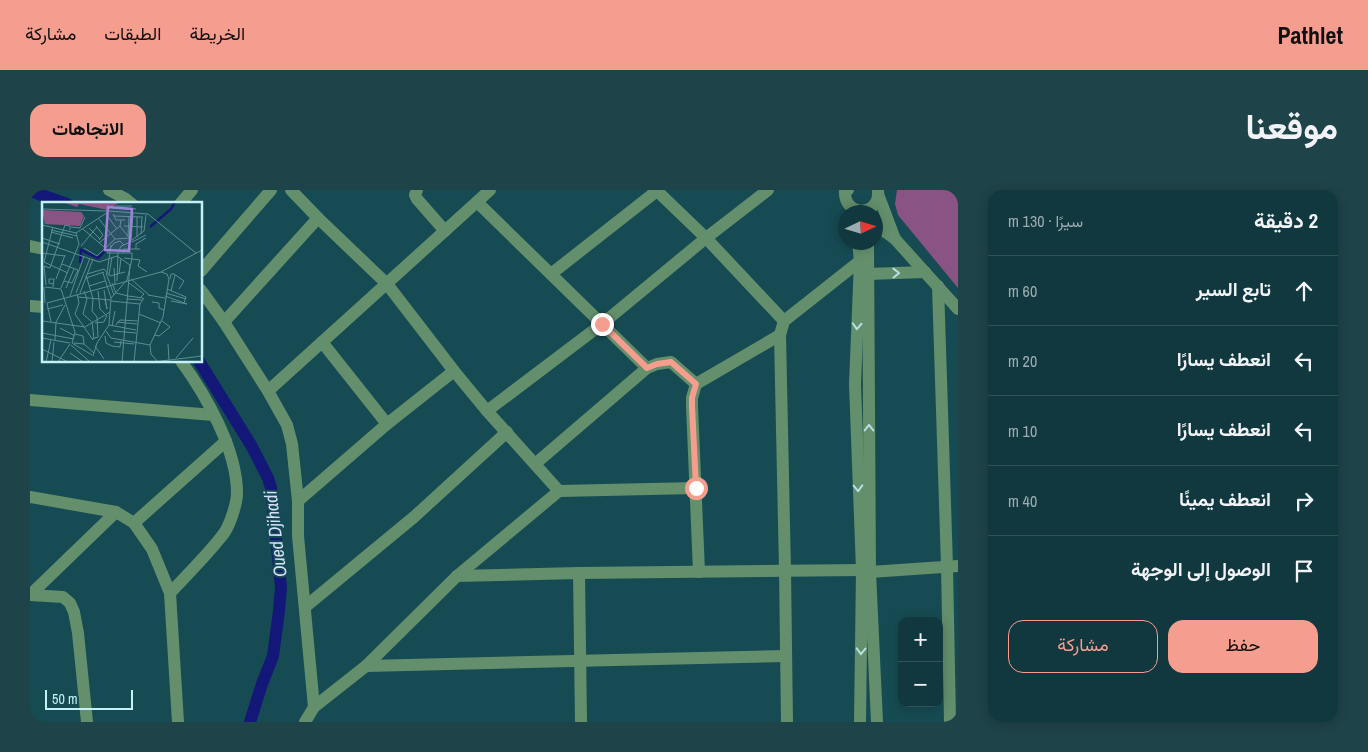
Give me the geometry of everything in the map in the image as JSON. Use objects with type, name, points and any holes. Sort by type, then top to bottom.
[{"type":"street","points":[[109,190],[130,202]]},
{"type":"street","points":[[182,202],[192,190]]},
{"type":"street","points":[[202,270],[271,190]]},
{"type":"street","points":[[291,190],[387,284],[487,411],[559,492]]},
{"type":"street","points":[[417,190],[415,195],[417,199],[445,231]]},
{"type":"street","points":[[268,391],[490,190]]},
{"type":"street","points":[[551,274],[657,190],[706,238],[784,321]]},
{"type":"street","points":[[487,411],[602,324],[706,238],[768,190]]},
{"type":"street","points":[[848,190],[845,190],[849,205]]},
{"type":"street","points":[[874,205],[878,192]]},
{"type":"street","points":[[878,192],[895,239]]},
{"type":"street","points":[[478,202],[647,368]]},
{"type":"street","points":[[224,322],[318,218]]},
{"type":"street","points":[[883,230],[895,239],[958,309]]},
{"type":"street","points":[[859,250],[860,262],[854,384],[877,722]]},
{"type":"street","points":[[860,722],[866,571],[869,384],[868,250]]},
{"type":"street","points":[[787,722],[786,570],[780,335],[784,321],[860,262]]},
{"type":"street","points":[[868,274],[925,272]]},
{"type":"street","points":[[938,286],[952,566],[950,722]]},
{"type":"street","points":[[202,291],[268,391],[286,425],[292,444],[298,501],[298,536],[314,707]]},
{"type":"street","points":[[698,572],[692,406],[696,384],[780,335]]},
{"type":"street","points":[[322,342],[387,424]]},
{"type":"street","points":[[170,593],[226,530],[237,494],[234,466],[226,441],[195,380],[182,362]]},
{"type":"street","points":[[536,464],[647,368],[671,362],[696,384]]},
{"type":"street","points":[[298,501],[387,424],[454,371]]},
{"type":"street","points":[[854,384],[869,384]]},
{"type":"street","points":[[30,400],[214,415]]},
{"type":"street","points":[[305,607],[414,517],[507,432]]},
{"type":"street","points":[[134,523],[226,441]]},
{"type":"street","points":[[305,722],[314,707],[366,666],[457,576],[559,492],[696,488]]},
{"type":"street","points":[[30,497],[116,512],[134,523],[152,549],[170,593],[178,722]]},
{"type":"street","points":[[30,595],[116,512]]},
{"type":"street","points":[[457,576],[786,570],[866,571],[952,566]]},
{"type":"street","points":[[579,573],[581,722]]},
{"type":"street","points":[[30,595],[63,597],[70,603],[74,612],[78,633],[87,722]]},
{"type":"street","points":[[366,666],[786,656]]},
{"type":"shaded area","points":[[897,190],[958,190],[958,288],[898,215],[895,204]]},
{"type":"waterway","name":"Oued Djihadi","points":[[30,191],[61,202]]},
{"type":"waterway","name":"Oued Djihadi","points":[[200,362],[251,445],[271,488],[281,587],[279,611],[273,656],[250,722]]},
{"type":"route","points":[[602,324],[647,368],[671,362],[696,384],[692,406],[696,488]]}]
